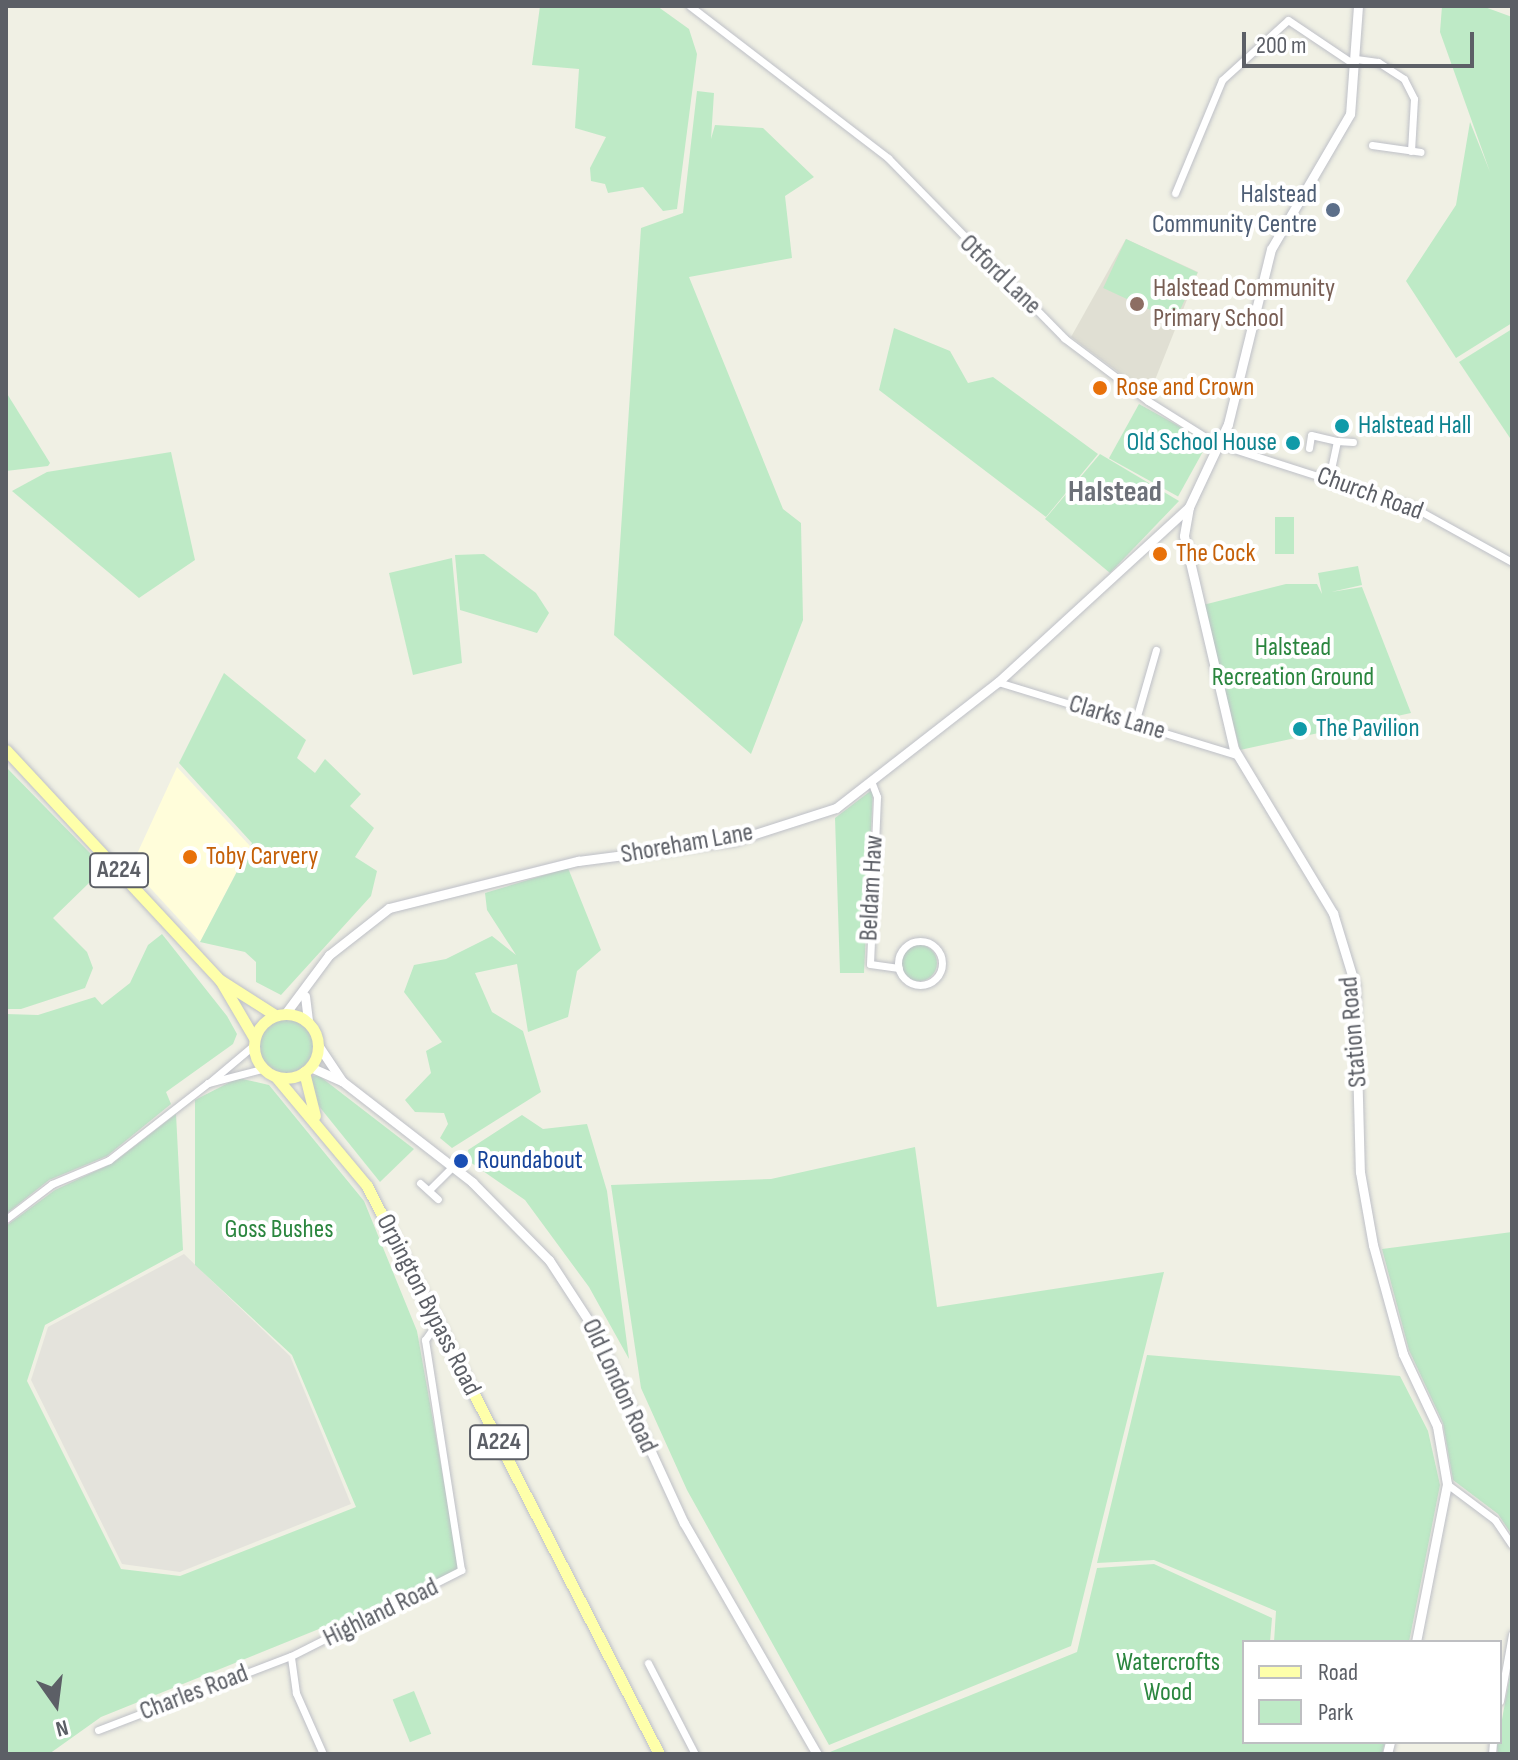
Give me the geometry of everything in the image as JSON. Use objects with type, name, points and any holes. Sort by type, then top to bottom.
[{"type":"main road","name":"A224","points":[[6,750],[220,980],[254,1042]]},
{"type":"main road","name":"A224","points":[[220,980],[280,1014]]},
{"type":"main road","points":[[280,1014],[308,1022],[318,1045],[307,1070],[276,1077],[262,1069],[254,1042],[280,1014]]},
{"type":"main road","name":"Orpington Bypass Road","points":[[307,1070],[317,1120]]},
{"type":"main road","name":"Orpington Bypass Road","points":[[276,1077],[317,1120],[367,1186],[659,1754]]},
{"type":"street","name":"Otford Lane","points":[[690,6],[888,158],[1064,338],[1220,445]]},
{"type":"street","points":[[1189,507],[1220,445],[1271,249],[1344,128],[1355,62],[1358,6]]},
{"type":"street","points":[[1175,193],[1222,80],[1288,20],[1355,62],[1378,62],[1404,79],[1414,99],[1411,151]]},
{"type":"street","points":[[1372,145],[1421,152]]},
{"type":"street","points":[[1180,183],[1190,186]]},
{"type":"street","points":[[1309,448],[1311,435],[1353,442]]},
{"type":"street","points":[[1329,480],[1337,441]]},
{"type":"street","name":"Church Road","points":[[1220,445],[1411,506],[1512,562]]},
{"type":"street","name":"Shoreham Lane","points":[[280,1014],[305,992],[329,955],[399,904],[578,861],[733,841],[836,808],[998,682],[1189,507]]},
{"type":"street","name":"Station Road","points":[[1189,507],[1186,552],[1237,755],[1333,913],[1355,985],[1360,1172],[1373,1245],[1403,1354],[1437,1426],[1447,1484]]},
{"type":"street","points":[[1135,723],[1156,650]]},
{"type":"street","name":"Clarks Lane","points":[[998,682],[1237,755]]},
{"type":"street","name":"Beldam Haw","points":[[871,781],[877,797],[870,964],[899,968]]},
{"type":"street","name":"Beldam Haw","points":[[907,943],[937,947],[935,982],[907,982],[899,968],[907,943]]},
{"type":"street","points":[[305,992],[308,1022]]},
{"type":"street","points":[[6,1219],[52,1184],[109,1160],[208,1083],[254,1042]]},
{"type":"street","name":"Old London Road","points":[[318,1045],[342,1081],[452,1167],[526,1234],[584,1310],[684,1523],[817,1754]]},
{"type":"street","points":[[208,1083],[262,1069]]},
{"type":"street","name":"Old London Road","points":[[307,1070],[342,1081]]},
{"type":"street","points":[[429,1190],[452,1167]]},
{"type":"street","points":[[420,1183],[438,1199]]},
{"type":"street","name":"Highland Road","points":[[323,1754],[296,1693],[291,1656],[461,1570],[425,1340],[437,1323]]},
{"type":"street","points":[[1416,1640],[1447,1484],[1495,1520],[1512,1545]]},
{"type":"street","points":[[1502,1690],[1512,1634]]},
{"type":"street","name":"Charles Road","points":[[98,1730],[291,1656]]},
{"type":"street","points":[[648,1663],[695,1754]]},
{"type":"shaded area","name":"Halstead Community Primary School","points":[[1126,239],[1198,272],[1149,395],[1071,337]]},
{"type":"shaded area","points":[[177,767],[250,846],[200,942],[131,867]]},
{"type":"shaded area","points":[[184,1254],[290,1356],[351,1504],[180,1572],[122,1564],[31,1380],[48,1327]]},
{"type":"green space","points":[[540,6],[657,6],[689,29],[697,54],[677,209],[663,211],[643,187],[608,193],[605,184],[591,181],[590,168],[606,137],[575,128],[579,69],[532,65]]},
{"type":"green space","points":[[1442,6],[1482,6],[1512,17],[1512,323],[1456,358],[1406,281],[1456,205],[1470,122],[1490,172],[1440,32]]},
{"type":"green space","points":[[697,91],[714,93],[711,139],[715,125],[763,128],[814,177],[785,196],[792,258],[689,277],[783,509],[801,523],[803,620],[751,754],[614,635],[641,228],[683,213]]},
{"type":"green space","points":[[1126,239],[1198,272],[1175,321],[1103,288]]},
{"type":"green space","points":[[894,328],[950,351],[968,383],[993,377],[1098,454],[1046,517],[879,390]]},
{"type":"green space","points":[[1512,329],[1512,441],[1459,362]]},
{"type":"green space","points":[[6,392],[50,463],[48,466],[6,471]]},
{"type":"green space","points":[[1139,404],[1208,442],[1178,497],[1109,458]]},
{"type":"green space","points":[[171,452],[195,560],[139,598],[12,491],[47,472]]},
{"type":"green space","points":[[1100,454],[1179,501],[1110,573],[1045,519]]},
{"type":"green space","points":[[1275,517],[1294,517],[1294,554],[1275,554]]},
{"type":"green space","points":[[484,554],[536,593],[549,613],[537,633],[460,610],[455,555]]},
{"type":"green space","points":[[452,558],[462,663],[413,675],[389,573]]},
{"type":"green space","name":"Halstead Recreation Ground","points":[[1358,566],[1362,585],[1331,592],[1362,587],[1411,713],[1240,750],[1203,605],[1286,584],[1317,584],[1322,594],[1318,573]]},
{"type":"green space","points":[[224,673],[306,740],[297,758],[315,773],[325,759],[361,794],[350,806],[374,828],[355,857],[377,871],[371,896],[281,995],[256,982],[256,962],[245,952],[200,942],[252,843],[179,763]]},
{"type":"green space","points":[[6,767],[90,853],[90,882],[53,918],[87,952],[93,968],[85,988],[21,1009],[6,1009]]},
{"type":"green space","points":[[873,789],[864,973],[840,973],[835,818]]},
{"type":"green space","points":[[568,868],[601,950],[577,971],[568,1017],[528,1032],[517,964],[475,973],[492,1012],[523,1031],[541,1092],[452,1148],[440,1138],[448,1124],[444,1113],[415,1112],[405,1100],[431,1073],[426,1051],[442,1042],[404,992],[414,965],[446,959],[492,936],[516,955],[487,910],[485,893]]},
{"type":"green space","points":[[162,934],[227,1016],[237,1034],[233,1044],[166,1092],[171,1104],[107,1156],[49,1180],[6,1214],[6,1014],[38,1015],[95,997],[102,1005],[130,983],[148,945]]},
{"type":"green space","points":[[919,945],[932,950],[937,963],[932,976],[919,981],[906,976],[901,963],[906,950]]},
{"type":"green space","points":[[286,1019],[305,1027],[313,1046],[305,1065],[286,1073],[267,1065],[259,1046],[267,1027]]},
{"type":"green space","points":[[318,1075],[414,1149],[380,1182],[314,1100],[310,1077]]},
{"type":"green space","name":"Goss Bushes","points":[[238,1078],[269,1085],[364,1201],[417,1331],[460,1572],[101,1717],[49,1754],[6,1754],[6,1226],[55,1190],[113,1163],[176,1114],[183,1250],[45,1325],[27,1381],[121,1569],[180,1576],[356,1507],[292,1355],[195,1265],[195,1100]]},
{"type":"green space","points":[[522,1115],[543,1129],[587,1124],[607,1191],[629,1359],[589,1287],[525,1200],[470,1162],[468,1150]]},
{"type":"green space","points":[[915,1147],[937,1307],[1164,1272],[1071,1646],[829,1745],[687,1490],[641,1388],[611,1185],[771,1179]]},
{"type":"green space","points":[[1512,1232],[1512,1535],[1498,1514],[1453,1480],[1443,1423],[1409,1350],[1382,1249]]},
{"type":"green space","points":[[1147,1355],[1400,1376],[1428,1431],[1440,1485],[1409,1640],[1274,1640],[1276,1611],[1154,1560],[1097,1563]]},
{"type":"green space","name":"Watercrofts Wood","points":[[1154,1564],[1272,1618],[1270,1640],[1242,1640],[1242,1744],[1384,1744],[1382,1754],[830,1752],[1077,1652],[1097,1568]]},
{"type":"green space","points":[[1512,1664],[1512,1754],[1498,1754],[1498,1744],[1502,1744],[1502,1719]]},
{"type":"green space","points":[[414,1691],[431,1734],[410,1742],[393,1700]]},
{"type":"place","name":"Halstead Community Centre","points":[[1333,210]]},
{"type":"place","name":"Halstead Community Primary School","points":[[1137,304]]},
{"type":"place","name":"Rose and Crown","points":[[1100,388]]},
{"type":"place","name":"Halstead Hall","points":[[1342,426]]},
{"type":"place","name":"Old School House","points":[[1293,443]]},
{"type":"place","name":"The Cock","points":[[1160,554]]},
{"type":"place","name":"The Pavilion","points":[[1300,729]]},
{"type":"place","name":"Toby Carvery","points":[[190,857]]},
{"type":"place","name":"Roundabout","points":[[461,1161]]},
{"type":"district","name":"Halstead","points":[[1115,492]]}]
